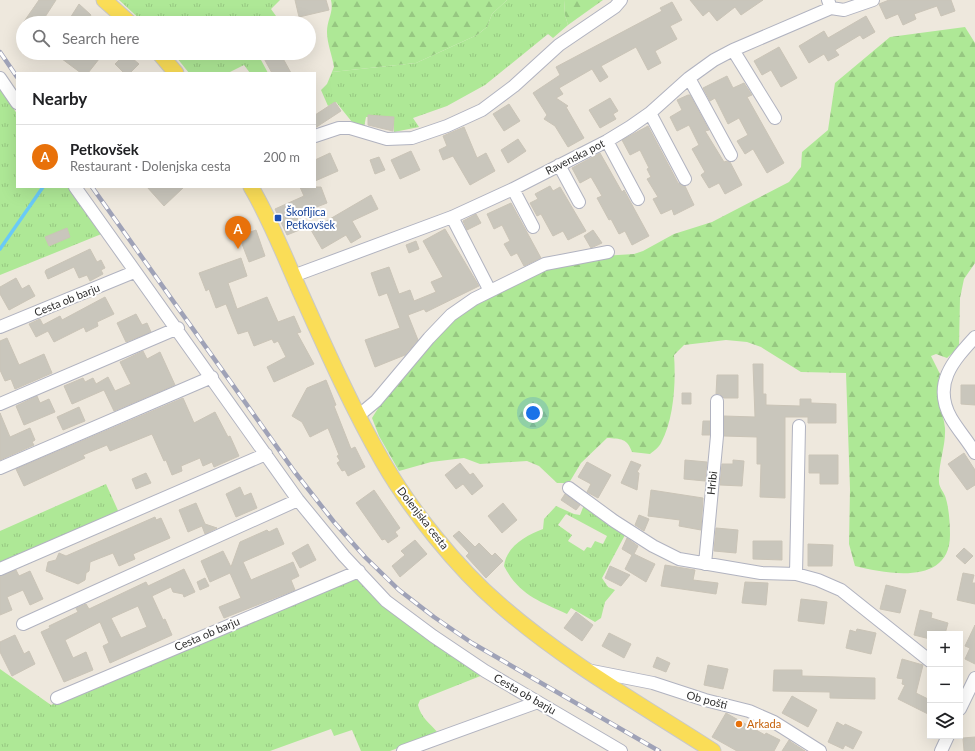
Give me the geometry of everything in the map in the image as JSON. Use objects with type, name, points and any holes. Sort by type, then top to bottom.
[{"type":"main road","points":[[104,0],[122,16]]},
{"type":"main road","points":[[165,60],[175,72]]},
{"type":"main road","name":"Dolenjska cesta","points":[[252,188],[274,232],[358,416],[384,463],[412,507],[477,585],[499,605],[553,647],[585,669],[713,751]]},
{"type":"street","points":[[316,136],[339,128],[350,128],[387,139],[412,138],[447,126],[482,110],[514,86],[559,45],[615,7],[621,0]]},
{"type":"street","points":[[829,4],[844,10],[873,0]]},
{"type":"street","name":"Ravenska pot","points":[[293,276],[452,217],[512,189],[607,141],[650,113],[689,78],[714,60],[829,4]]},
{"type":"street","points":[[733,50],[774,118]]},
{"type":"street","points":[[0,78],[16,102]]},
{"type":"street","points":[[689,78],[731,155]]},
{"type":"street","points":[[650,113],[686,179]]},
{"type":"street","points":[[607,141],[638,199]]},
{"type":"street","points":[[559,165],[579,202]]},
{"type":"street","name":"Cesta ob barju","points":[[77,188],[134,272],[178,328],[298,500],[344,556],[386,601],[433,636],[485,671],[621,751]]},
{"type":"street","points":[[512,189],[533,227]]},
{"type":"street","points":[[452,217],[490,291]]},
{"type":"street","points":[[358,416],[376,401],[429,338],[451,315],[474,298],[546,264],[608,252]]},
{"type":"street","name":"Cesta ob barju","points":[[0,327],[134,272]]},
{"type":"street","points":[[0,404],[178,328]]},
{"type":"street","points":[[974,450],[951,419],[946,408],[943,391],[946,377],[956,358],[975,337]]},
{"type":"street","points":[[0,468],[212,377]]},
{"type":"street","name":"Hribi","points":[[705,564],[717,436],[717,401]]},
{"type":"street","points":[[796,574],[799,426]]},
{"type":"street","points":[[0,569],[266,454]]},
{"type":"street","points":[[569,488],[614,521],[653,546],[679,559],[761,572],[796,574],[818,580],[841,590],[927,659]]},
{"type":"street","points":[[23,624],[298,500]]},
{"type":"street","name":"Cesta ob barju","points":[[57,698],[359,571]]},
{"type":"street","name":"Ob pošti","points":[[585,669],[653,683],[705,700],[749,711],[774,722],[820,751]]},
{"type":"street","points":[[962,703],[968,688],[975,678]]},
{"type":"street","points":[[403,751],[538,702]]},
{"type":"street","points":[[941,751],[947,739]]},
{"type":"green space","points":[[119,0],[280,0],[271,9],[276,16],[136,16]]},
{"type":"green space","points":[[331,0],[507,0],[492,14],[487,27],[477,35],[416,63],[332,72],[334,67],[327,32],[332,9]]},
{"type":"green space","points":[[507,0],[564,0],[565,15],[568,25],[553,38],[548,34],[485,85],[447,106],[413,118],[419,127],[394,132],[393,117],[366,117],[364,127],[352,122],[336,102],[328,106],[321,90],[327,84],[332,72],[416,63],[477,35],[487,27],[492,14]]},
{"type":"green space","points":[[564,0],[603,0],[568,25],[565,15]]},
{"type":"green space","points":[[965,27],[975,43],[975,263],[964,279],[960,298],[959,347],[947,358],[936,354],[931,356],[940,374],[938,381],[938,394],[944,421],[945,435],[939,482],[947,503],[950,526],[947,551],[940,562],[928,569],[914,573],[883,572],[855,566],[849,544],[850,489],[846,373],[801,372],[761,347],[747,342],[726,340],[684,345],[674,355],[675,377],[669,423],[660,444],[650,454],[632,452],[628,444],[623,440],[607,438],[581,463],[569,483],[557,483],[539,466],[527,461],[480,464],[464,458],[431,462],[399,471],[379,436],[372,418],[392,386],[455,313],[550,266],[586,257],[634,254],[643,251],[674,234],[712,222],[789,182],[801,167],[802,152],[828,130],[835,83],[890,37]]},
{"type":"green space","points":[[179,60],[261,60],[267,72],[249,72],[244,65],[230,72],[188,72]]},
{"type":"green space","points":[[0,87],[16,112],[16,188],[70,188],[104,233],[0,275]]},
{"type":"green space","points":[[106,484],[120,515],[0,566],[0,531]]},
{"type":"green space","points":[[584,505],[625,535],[602,578],[608,587],[615,590],[605,602],[601,618],[595,622],[571,608],[567,614],[539,601],[523,591],[516,584],[504,566],[509,553],[518,543],[524,538],[543,529],[544,519],[556,506],[580,515]],"holes":[[[566,514],[607,536],[603,544],[595,541],[591,548],[587,547],[584,551],[568,541],[572,535],[558,525]]]},
{"type":"green space","points":[[357,578],[483,675],[420,700],[418,705],[419,710],[438,733],[390,751],[361,751],[352,730],[334,736],[331,729],[270,751],[0,751],[0,669],[51,705],[328,587]]},
{"type":"building","points":[[39,0],[56,0],[46,16],[28,16]]},
{"type":"building","points":[[295,0],[326,0],[329,10],[299,16]]},
{"type":"building","points":[[690,0],[763,0],[741,15],[735,7],[717,21],[709,11],[703,16]]},
{"type":"building","points":[[889,0],[951,0],[955,11],[941,16],[937,6],[914,14],[916,19],[903,25],[898,14],[886,19],[879,4]]},
{"type":"building","points":[[672,2],[682,20],[670,26],[677,39],[655,51],[661,63],[648,70],[636,47],[601,66],[608,77],[600,82],[592,69],[559,88],[563,94],[556,98],[568,106],[566,107],[584,138],[568,147],[555,126],[544,119],[547,115],[533,93],[560,75],[556,67],[662,11],[660,8]]},
{"type":"building","points":[[79,4],[91,15],[90,16],[71,16]]},
{"type":"building","points":[[866,16],[875,32],[863,39],[860,35],[835,50],[839,55],[828,61],[824,54],[809,63],[799,46],[824,31],[828,38]]},
{"type":"building","points":[[779,47],[797,78],[781,87],[771,70],[762,75],[754,61]]},
{"type":"building","points":[[63,60],[98,60],[89,72],[80,72]]},
{"type":"building","points":[[119,60],[134,60],[139,64],[131,72],[123,72],[115,64]]},
{"type":"building","points":[[265,60],[284,60],[290,72],[271,72]]},
{"type":"building","points":[[727,76],[733,88],[744,83],[752,95],[747,97],[784,163],[767,173],[753,149],[745,154],[737,141],[748,135],[739,118],[728,124],[715,98],[710,101],[703,88]]},
{"type":"building","points":[[690,95],[709,130],[705,131],[724,162],[730,162],[742,185],[725,194],[719,183],[709,188],[701,175],[705,172],[692,149],[699,145],[689,125],[677,131],[670,117],[682,110],[677,100]]},
{"type":"building","points":[[610,98],[618,111],[613,114],[616,119],[600,128],[589,110]]},
{"type":"building","points":[[335,102],[341,111],[316,127],[316,114]]},
{"type":"building","points":[[509,104],[520,121],[504,131],[493,114]]},
{"type":"building","points":[[368,115],[394,117],[393,131],[368,125]]},
{"type":"building","points":[[648,126],[678,183],[685,186],[694,205],[674,215],[672,209],[661,214],[653,199],[658,197],[647,179],[651,177],[647,169],[649,168],[640,150],[630,155],[622,140]]},
{"type":"building","points":[[464,127],[477,158],[486,153],[495,171],[470,185],[453,156],[443,160],[439,150],[447,146],[443,136]]},
{"type":"building","points":[[518,139],[526,151],[508,163],[501,150]]},
{"type":"building","points":[[411,151],[420,170],[400,179],[391,160]]},
{"type":"building","points":[[330,153],[338,171],[316,181],[316,160]]},
{"type":"building","points":[[600,153],[622,192],[624,190],[649,236],[632,245],[625,231],[619,234],[611,219],[609,220],[597,198],[602,196],[591,177],[580,183],[572,168]]},
{"type":"building","points":[[379,157],[385,170],[375,174],[370,160]]},
{"type":"building","points":[[550,186],[553,191],[560,187],[586,231],[568,240],[563,231],[553,236],[541,214],[537,216],[530,203],[538,199],[535,194]]},
{"type":"building","points":[[321,187],[327,203],[296,215],[302,229],[287,235],[275,209],[304,196],[300,188]]},
{"type":"building","points":[[148,188],[183,188],[164,206]]},
{"type":"building","points":[[371,195],[378,209],[352,221],[361,237],[351,243],[346,235],[322,249],[311,230]]},
{"type":"building","points":[[511,203],[541,258],[524,266],[517,253],[511,256],[504,244],[510,241],[502,225],[494,229],[487,214]]},
{"type":"building","points":[[476,214],[481,223],[467,230],[463,221]]},
{"type":"building","points":[[67,228],[70,237],[49,246],[45,237]]},
{"type":"building","points":[[445,229],[479,286],[426,312],[424,309],[408,315],[418,340],[405,355],[375,367],[365,340],[400,328],[387,293],[379,296],[371,273],[389,267],[399,294],[410,290],[414,301],[436,292],[431,282],[443,277],[423,241]]},
{"type":"building","points":[[256,230],[265,256],[249,262],[239,236]]},
{"type":"building","points":[[593,230],[602,243],[591,248],[584,236]]},
{"type":"building","points":[[416,241],[419,249],[409,253],[406,245]]},
{"type":"building","points":[[90,249],[97,262],[101,260],[105,268],[101,270],[103,274],[90,281],[87,275],[79,278],[74,267],[48,279],[45,272],[46,270]]},
{"type":"building","points":[[241,258],[247,276],[228,283],[237,309],[267,297],[278,322],[294,316],[301,332],[297,333],[314,364],[274,382],[267,367],[286,357],[278,341],[274,343],[272,339],[254,346],[248,331],[238,334],[226,304],[216,308],[209,289],[206,291],[199,273]]},
{"type":"building","points":[[16,278],[22,289],[29,285],[35,296],[9,310],[0,294],[0,287]]},
{"type":"building","points":[[105,297],[114,314],[97,322],[98,326],[86,332],[84,327],[54,342],[48,331],[36,337],[29,324],[40,319],[43,325],[60,316],[62,320]]},
{"type":"building","points":[[136,314],[142,325],[147,323],[151,332],[126,342],[117,323]]},
{"type":"building","points":[[7,338],[19,365],[44,354],[52,373],[15,389],[11,379],[5,381],[0,370],[0,341]]},
{"type":"building","points":[[143,351],[147,359],[160,352],[175,385],[114,411],[104,390],[72,404],[64,386],[83,378],[85,382],[93,378],[96,384],[108,377],[115,391],[131,384],[120,362]]},
{"type":"building","points":[[753,364],[763,364],[763,394],[766,394],[766,405],[800,406],[800,399],[811,399],[811,403],[836,404],[836,423],[808,423],[808,417],[785,417],[785,498],[760,497],[761,464],[757,464],[757,437],[724,436],[724,416],[755,417]]},
{"type":"building","points":[[717,375],[738,375],[738,398],[724,398],[720,394],[716,394]]},
{"type":"building","points":[[326,380],[336,405],[334,406],[351,449],[355,447],[365,467],[348,476],[345,470],[342,471],[337,463],[340,461],[337,456],[339,455],[328,428],[310,437],[302,422],[292,416],[307,388]]},
{"type":"building","points":[[961,385],[975,385],[975,405],[961,404]]},
{"type":"building","points":[[682,393],[691,393],[691,404],[682,404]]},
{"type":"building","points":[[37,396],[40,403],[49,399],[55,412],[24,425],[16,406]]},
{"type":"building","points":[[183,398],[194,423],[215,412],[228,437],[230,436],[239,456],[214,467],[212,462],[203,466],[200,458],[181,466],[182,471],[172,475],[152,434],[110,451],[107,445],[83,455],[85,458],[24,486],[16,469]]},
{"type":"building","points":[[79,407],[85,421],[63,430],[57,417]]},
{"type":"building","points":[[0,413],[10,437],[30,428],[35,440],[32,442],[34,445],[0,460]]},
{"type":"building","points":[[703,421],[710,421],[710,435],[702,435]]},
{"type":"building","points":[[964,453],[975,470],[975,485],[967,490],[948,464]]},
{"type":"building","points":[[809,455],[838,455],[838,484],[820,484],[820,473],[809,473]]},
{"type":"building","points":[[685,460],[707,462],[705,481],[684,479]]},
{"type":"building","points":[[733,460],[744,461],[742,486],[720,485],[722,464],[733,464]]},
{"type":"building","points":[[631,461],[641,465],[637,472],[639,473],[637,490],[621,483]]},
{"type":"building","points":[[587,462],[611,475],[598,498],[587,492],[591,484],[578,477]]},
{"type":"building","points":[[460,463],[470,475],[473,473],[483,486],[472,495],[463,484],[456,489],[445,475]]},
{"type":"building","points":[[146,473],[151,483],[136,489],[132,479]]},
{"type":"building","points":[[240,487],[244,496],[251,493],[257,508],[236,517],[226,494]]},
{"type":"building","points":[[374,490],[400,528],[395,532],[398,536],[388,543],[385,539],[382,540],[356,503]]},
{"type":"building","points":[[651,490],[703,498],[701,530],[679,526],[680,520],[648,516]]},
{"type":"building","points":[[565,494],[580,505],[576,510],[561,500]]},
{"type":"building","points":[[196,503],[205,524],[217,528],[205,534],[202,526],[188,532],[179,510]]},
{"type":"building","points":[[503,503],[517,520],[502,533],[488,516]]},
{"type":"building","points":[[639,515],[649,519],[644,531],[635,525]]},
{"type":"building","points":[[155,517],[156,520],[161,518],[170,538],[133,554],[135,559],[119,566],[113,553],[90,562],[89,571],[86,573],[85,580],[78,584],[46,571],[48,562],[56,560],[59,553],[66,556]]},
{"type":"building","points":[[277,528],[284,544],[243,562],[251,580],[293,562],[299,576],[291,580],[295,590],[224,618],[219,607],[241,598],[230,573],[210,582],[201,561],[223,551],[231,567],[240,542],[267,530],[269,532]]},
{"type":"building","points":[[716,528],[738,530],[736,553],[714,551]]},
{"type":"building","points":[[459,531],[475,547],[479,543],[492,556],[495,553],[503,561],[486,578],[466,556],[469,553],[453,536]]},
{"type":"building","points":[[627,538],[638,546],[634,554],[655,564],[646,582],[625,569],[632,555],[622,549]]},
{"type":"building","points":[[415,540],[427,554],[400,577],[392,566],[405,555],[401,551]]},
{"type":"building","points":[[753,541],[782,541],[782,560],[753,559]]},
{"type":"building","points":[[308,544],[316,560],[300,568],[292,553]]},
{"type":"building","points":[[808,544],[833,545],[832,566],[808,566]]},
{"type":"building","points":[[964,548],[973,556],[965,564],[956,556]]},
{"type":"building","points":[[665,565],[695,570],[693,580],[718,583],[716,594],[661,586]]},
{"type":"building","points":[[610,566],[630,575],[621,586],[605,578]]},
{"type":"building","points":[[184,569],[195,592],[184,597],[183,594],[173,592],[171,587],[152,596],[172,635],[110,663],[103,646],[109,643],[100,622],[65,640],[73,658],[86,652],[93,670],[64,682],[41,632],[50,628],[49,626],[78,612],[76,608],[86,604],[89,609],[146,582],[148,586]],"holes":[[[138,606],[147,627],[121,638],[111,618]]]},
{"type":"building","points":[[16,570],[19,576],[30,571],[43,599],[30,605],[23,590],[7,597],[12,610],[0,615],[0,576]]},
{"type":"building","points":[[963,573],[974,575],[972,583],[975,583],[975,604],[957,600]]},
{"type":"building","points":[[205,578],[209,586],[200,590],[197,582]]},
{"type":"building","points":[[745,582],[768,583],[766,605],[742,603]]},
{"type":"building","points":[[886,585],[906,590],[900,613],[880,609]]},
{"type":"building","points":[[801,599],[827,602],[824,624],[798,621]]},
{"type":"building","points":[[920,610],[932,613],[931,618],[948,623],[946,631],[927,631],[927,638],[914,635]]},
{"type":"building","points":[[576,612],[593,625],[582,641],[564,628]]},
{"type":"building","points":[[975,625],[975,664],[965,659],[970,648],[965,646]]},
{"type":"building","points":[[857,629],[876,633],[871,654],[846,648],[850,630],[856,632]]},
{"type":"building","points":[[609,633],[631,644],[624,658],[602,646]]},
{"type":"building","points":[[15,635],[24,654],[29,651],[35,664],[12,676],[0,652],[0,642]]},
{"type":"building","points":[[657,657],[670,663],[666,672],[653,667]]},
{"type":"building","points":[[902,659],[923,665],[916,693],[927,698],[927,714],[898,699],[905,685],[902,684],[903,679],[897,678]]},
{"type":"building","points":[[708,665],[728,669],[723,689],[704,685]]},
{"type":"building","points":[[774,670],[802,670],[802,676],[875,678],[875,699],[830,698],[830,692],[773,691]]},
{"type":"building","points":[[792,696],[817,710],[808,727],[782,713]]},
{"type":"building","points":[[726,713],[765,735],[766,733],[780,740],[774,751],[737,751],[712,737]]},
{"type":"building","points":[[837,722],[862,732],[853,749],[845,745],[843,749],[828,742]]},
{"type":"building","points":[[975,737],[975,751],[964,751],[963,738]]},
{"type":"building","points":[[789,740],[791,742],[805,751],[782,751]]},
{"type":"waterway","points":[[0,249],[42,188]]},
{"type":"railway","points":[[0,52],[16,76]]},
{"type":"railway","points":[[93,188],[294,471],[334,522],[365,557],[399,590],[434,617],[472,643],[659,751]]},
{"type":"place","name":"Škofljica Petkovšek","points":[[278,218]]},
{"type":"place","name":"Petkovšek","points":[[238,249]]},
{"type":"place","name":"Arkada","points":[[739,724]]}]
